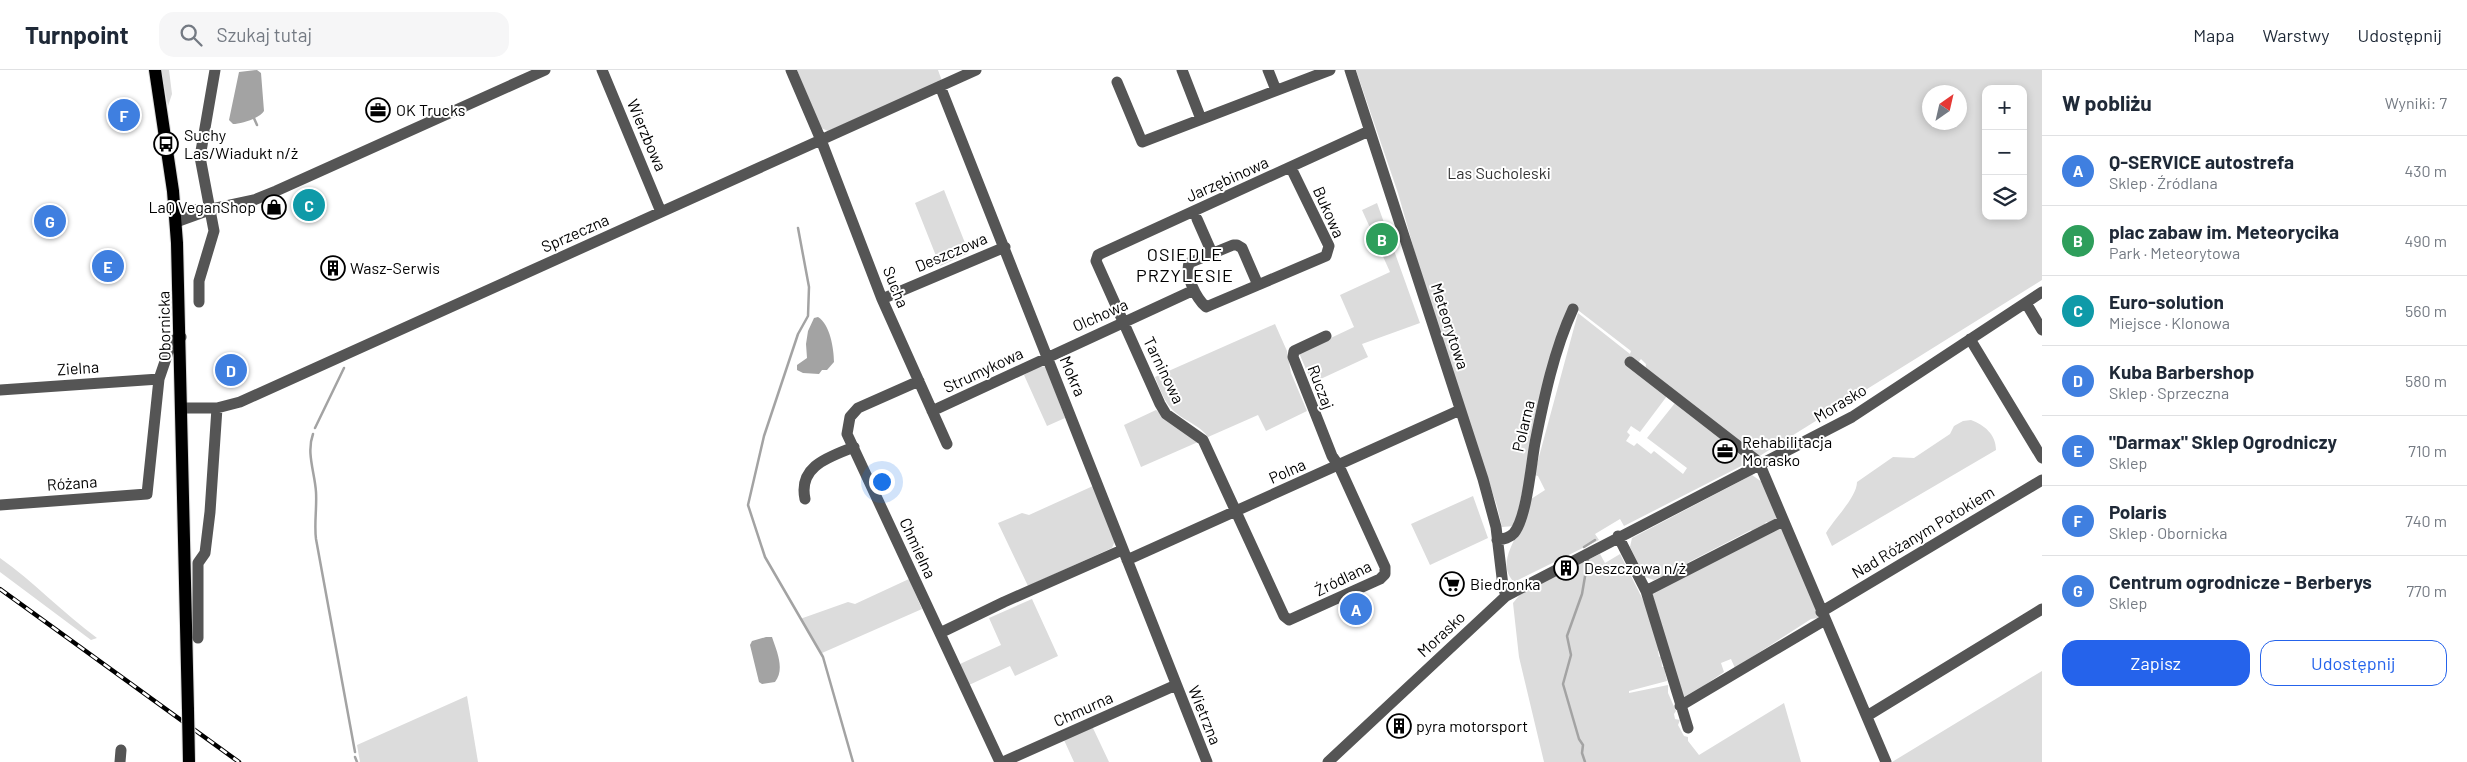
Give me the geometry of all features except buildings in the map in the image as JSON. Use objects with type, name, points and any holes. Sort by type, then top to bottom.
[{"type":"main road","name":"Obornicka","points":[[155,70],[175,217],[181,337],[190,762]]},
{"type":"street","points":[[199,302],[200,279],[214,230],[212,209],[200,157],[215,70]]},
{"type":"street","points":[[175,217],[197,208],[212,209],[254,200],[545,70]]},
{"type":"street","name":"Wierzbowa","points":[[602,70],[661,212]]},
{"type":"street","name":"Sucha","points":[[791,70],[821,140],[882,299],[947,444]]},
{"type":"street","name":"Sprzeczna","points":[[182,408],[217,408],[240,402],[976,70]]},
{"type":"street","points":[[1182,70],[1201,119]]},
{"type":"street","points":[[1268,70],[1276,90]]},
{"type":"street","points":[[1117,82],[1142,142],[1330,70]]},
{"type":"street","name":"Meteorytowa","points":[[1350,70],[1488,496],[1506,596]]},
{"type":"street","name":"Mokra","points":[[940,86],[1097,480],[1124,555],[1175,682]]},
{"type":"street","name":"Jarzębinowa","points":[[1098,255],[1369,131]]},
{"type":"street","name":"Bukowa","points":[[1258,285],[1319,259],[1328,252],[1329,246],[1291,168]]},
{"type":"street","points":[[1197,219],[1212,253]]},
{"type":"street","points":[[1237,245],[1242,248],[1258,285],[1206,307],[1194,290],[1189,275],[1189,263],[1237,245]]},
{"type":"street","name":"Deszczowa","points":[[882,299],[1005,247]]},
{"type":"street","name":"Tarninowa","points":[[1098,255],[1096,261],[1160,404],[1166,414],[1202,440],[1236,511]]},
{"type":"street","name":"Olchowa","points":[[1047,357],[1194,290]]},
{"type":"street","name":"Morasko","points":[[1328,762],[1506,596],[1618,536],[1852,417],[2042,292]]},
{"type":"street","points":[[2026,303],[2042,330]]},
{"type":"street","name":"Polarna","points":[[1497,540],[1509,538],[1515,532],[1521,518],[1536,440],[1556,357],[1564,329],[1573,309]]},
{"type":"street","name":"Ruczaj","points":[[1326,336],[1294,351],[1293,357],[1328,447],[1339,466]]},
{"type":"street","points":[[160,373],[172,341],[181,337]]},
{"type":"street","points":[[1970,339],[2042,458]]},
{"type":"street","name":"Strumykowa","points":[[932,411],[1047,357]]},
{"type":"street","points":[[1630,362],[1755,459],[1760,465],[1886,762]]},
{"type":"street","name":"Zielna","points":[[0,390],[160,373],[170,364],[181,365]]},
{"type":"street","name":"Różana","points":[[0,505],[147,494],[160,373]]},
{"type":"street","name":"Chmielna","points":[[919,382],[858,408],[850,417],[847,434],[1001,762]]},
{"type":"street","points":[[198,638],[198,563],[205,553],[210,512],[217,408]]},
{"type":"street","name":"Polna","points":[[940,633],[1004,602],[1236,511],[1460,410]]},
{"type":"street","points":[[805,499],[803,489],[807,474],[820,461],[854,447]]},
{"type":"street","name":"Źródlana","points":[[1236,511],[1284,616],[1289,620],[1298,618],[1380,579],[1385,574],[1385,567],[1339,466]]},
{"type":"street","name":"Nad Różanym Potokiem","points":[[1823,616],[2042,480]]},
{"type":"street","points":[[1646,591],[1783,520]]},
{"type":"street","points":[[1618,536],[1646,591],[1688,728]]},
{"type":"street","points":[[1867,716],[2042,609]]},
{"type":"street","points":[[1680,706],[1823,616]]},
{"type":"street","name":"Chmurna","points":[[1001,762],[1175,682]]},
{"type":"street","name":"Wietrzna","points":[[1175,682],[1207,762]]},
{"type":"green space","points":[[161,70],[169,70],[172,94],[168,106]]},
{"type":"green space","points":[[797,70],[938,70],[942,81],[828,131],[821,128]]},
{"type":"green space","name":"Las Sucholeski","points":[[1356,70],[2042,70],[2042,280],[1758,457],[1645,370],[1646,364],[1641,359],[1637,364],[1667,396],[1640,432],[1631,426],[1627,432],[1630,435],[1626,441],[1634,446],[1637,443],[1651,454],[1654,451],[1683,474],[1687,468],[1647,438],[1675,403],[1751,461],[1624,526],[1620,519],[1595,534],[1599,540],[1514,582],[1507,570],[1507,558],[1528,501],[1545,490],[1538,476],[1534,475],[1578,313],[1630,354],[1631,351],[1570,304],[1533,440],[1515,526],[1502,527],[1497,506],[1432,313],[1398,193]]},
{"type":"green space","points":[[944,190],[969,253],[940,266],[915,203]]},
{"type":"green space","points":[[1377,203],[1420,323],[1362,344],[1368,357],[1312,383],[1299,353],[1354,327],[1340,295],[1390,272],[1362,210]]},
{"type":"green space","points":[[1275,324],[1287,351],[1291,373],[1307,411],[1266,431],[1258,415],[1208,437],[1199,428],[1175,412],[1164,399],[1155,377]]},
{"type":"green space","points":[[1039,366],[1046,367],[1065,418],[1047,426],[1024,375]]},
{"type":"green space","points":[[1156,410],[1198,442],[1141,467],[1124,425]]},
{"type":"green space","points":[[1971,420],[1992,435],[1996,450],[1832,546],[1826,533],[1849,501],[1857,482],[1893,457],[1914,458],[1950,434],[1954,426],[1963,421]]},
{"type":"green space","points":[[1752,475],[1762,482],[1779,517],[1771,523],[1766,522],[1763,527],[1753,532],[1751,530],[1689,562],[1683,567],[1680,566],[1661,578],[1654,580],[1645,577],[1630,547],[1632,538]]},
{"type":"green space","points":[[1093,486],[1115,541],[1112,548],[1028,586],[998,523],[1022,513],[1029,515]]},
{"type":"green space","points":[[1473,496],[1488,538],[1430,565],[1411,524]]},
{"type":"green space","points":[[1781,525],[1819,615],[1818,618],[1811,619],[1735,668],[1731,659],[1721,663],[1724,672],[1686,698],[1682,697],[1652,593]]},
{"type":"green space","points":[[1600,554],[1605,563],[1620,554],[1645,604],[1660,650],[1658,651],[1659,657],[1661,656],[1662,667],[1664,667],[1667,681],[1629,691],[1629,693],[1668,685],[1668,693],[1676,711],[1674,714],[1675,719],[1680,720],[1678,725],[1699,755],[1784,703],[1801,762],[1544,762],[1519,657],[1513,603],[1523,591]]},
{"type":"green space","points":[[0,558],[97,638],[91,640],[0,572]]},
{"type":"green space","points":[[909,579],[922,609],[822,653],[800,619],[848,602],[855,604]]},
{"type":"green space","points":[[1032,599],[1058,656],[1015,676],[1010,666],[969,685],[960,664],[1001,645],[989,618]]},
{"type":"green space","points":[[2042,671],[2042,762],[1892,762]]},
{"type":"green space","points":[[467,696],[478,762],[360,762],[357,745]]},
{"type":"green space","points":[[1092,726],[1109,762],[1074,762],[1064,740]]},
{"type":"shaded area","points":[[257,70],[261,73],[264,111],[259,116],[250,120],[233,124],[229,120],[239,72]]},
{"type":"shaded area","points":[[818,317],[826,325],[832,344],[834,362],[827,370],[822,370],[819,374],[803,373],[797,370],[797,365],[807,358],[806,344],[808,331],[814,318]]},
{"type":"shaded area","points":[[772,637],[780,666],[775,682],[762,684],[759,682],[750,645],[752,641]]},
{"type":"waterway","points":[[253,116],[257,125]]},
{"type":"waterway","points":[[798,228],[809,287],[808,316],[798,334],[764,436],[748,505],[765,557],[823,657],[853,762]]},
{"type":"waterway","points":[[315,428],[344,368]]},
{"type":"waterway","points":[[313,434],[310,448],[316,492],[316,539],[355,752]]},
{"type":"waterway","points":[[1584,547],[1595,540]]},
{"type":"waterway","points":[[1585,762],[1582,753],[1583,745],[1579,739],[1563,684],[1571,655],[1567,636],[1582,594],[1588,559]]},
{"type":"waterway","points":[[355,757],[357,762]]},
{"type":"railway","points":[[0,589],[239,762]]},
{"type":"place","name":"OK Trucks","points":[[378,110]]},
{"type":"place","name":"Polaris","points":[[124,115]]},
{"type":"place","name":"Suchy Las/Wiadukt n/ż","points":[[166,144]]},
{"type":"place","name":"Euro-solution","points":[[309,205]]},
{"type":"place","name":"LaQ VeganShop","points":[[274,207]]},
{"type":"place","name":"Centrum ogrodnicze - Berberys","points":[[50,221]]},
{"type":"place","name":"plac zabaw im. Meteorycika","points":[[1382,239]]},
{"type":"place","name":"\"Darmax\" Sklep Ogrodniczy","points":[[108,266]]},
{"type":"place","name":"Wasz-Serwis","points":[[333,268]]},
{"type":"place","name":"Kuba Barbershop","points":[[231,370]]},
{"type":"place","name":"Rehabilitacja Morasko","points":[[1725,451]]},
{"type":"place","name":"Deszczowa n/ż","points":[[1566,568]]},
{"type":"place","name":"Biedronka","points":[[1452,584]]},
{"type":"place","name":"Q-SERVICE autostrefa","points":[[1356,609]]},
{"type":"place","name":"pyra motorsport","points":[[1399,726]]},
{"type":"district","name":"OSIEDLE PRZYLESIE","points":[[1185,265]]}]
